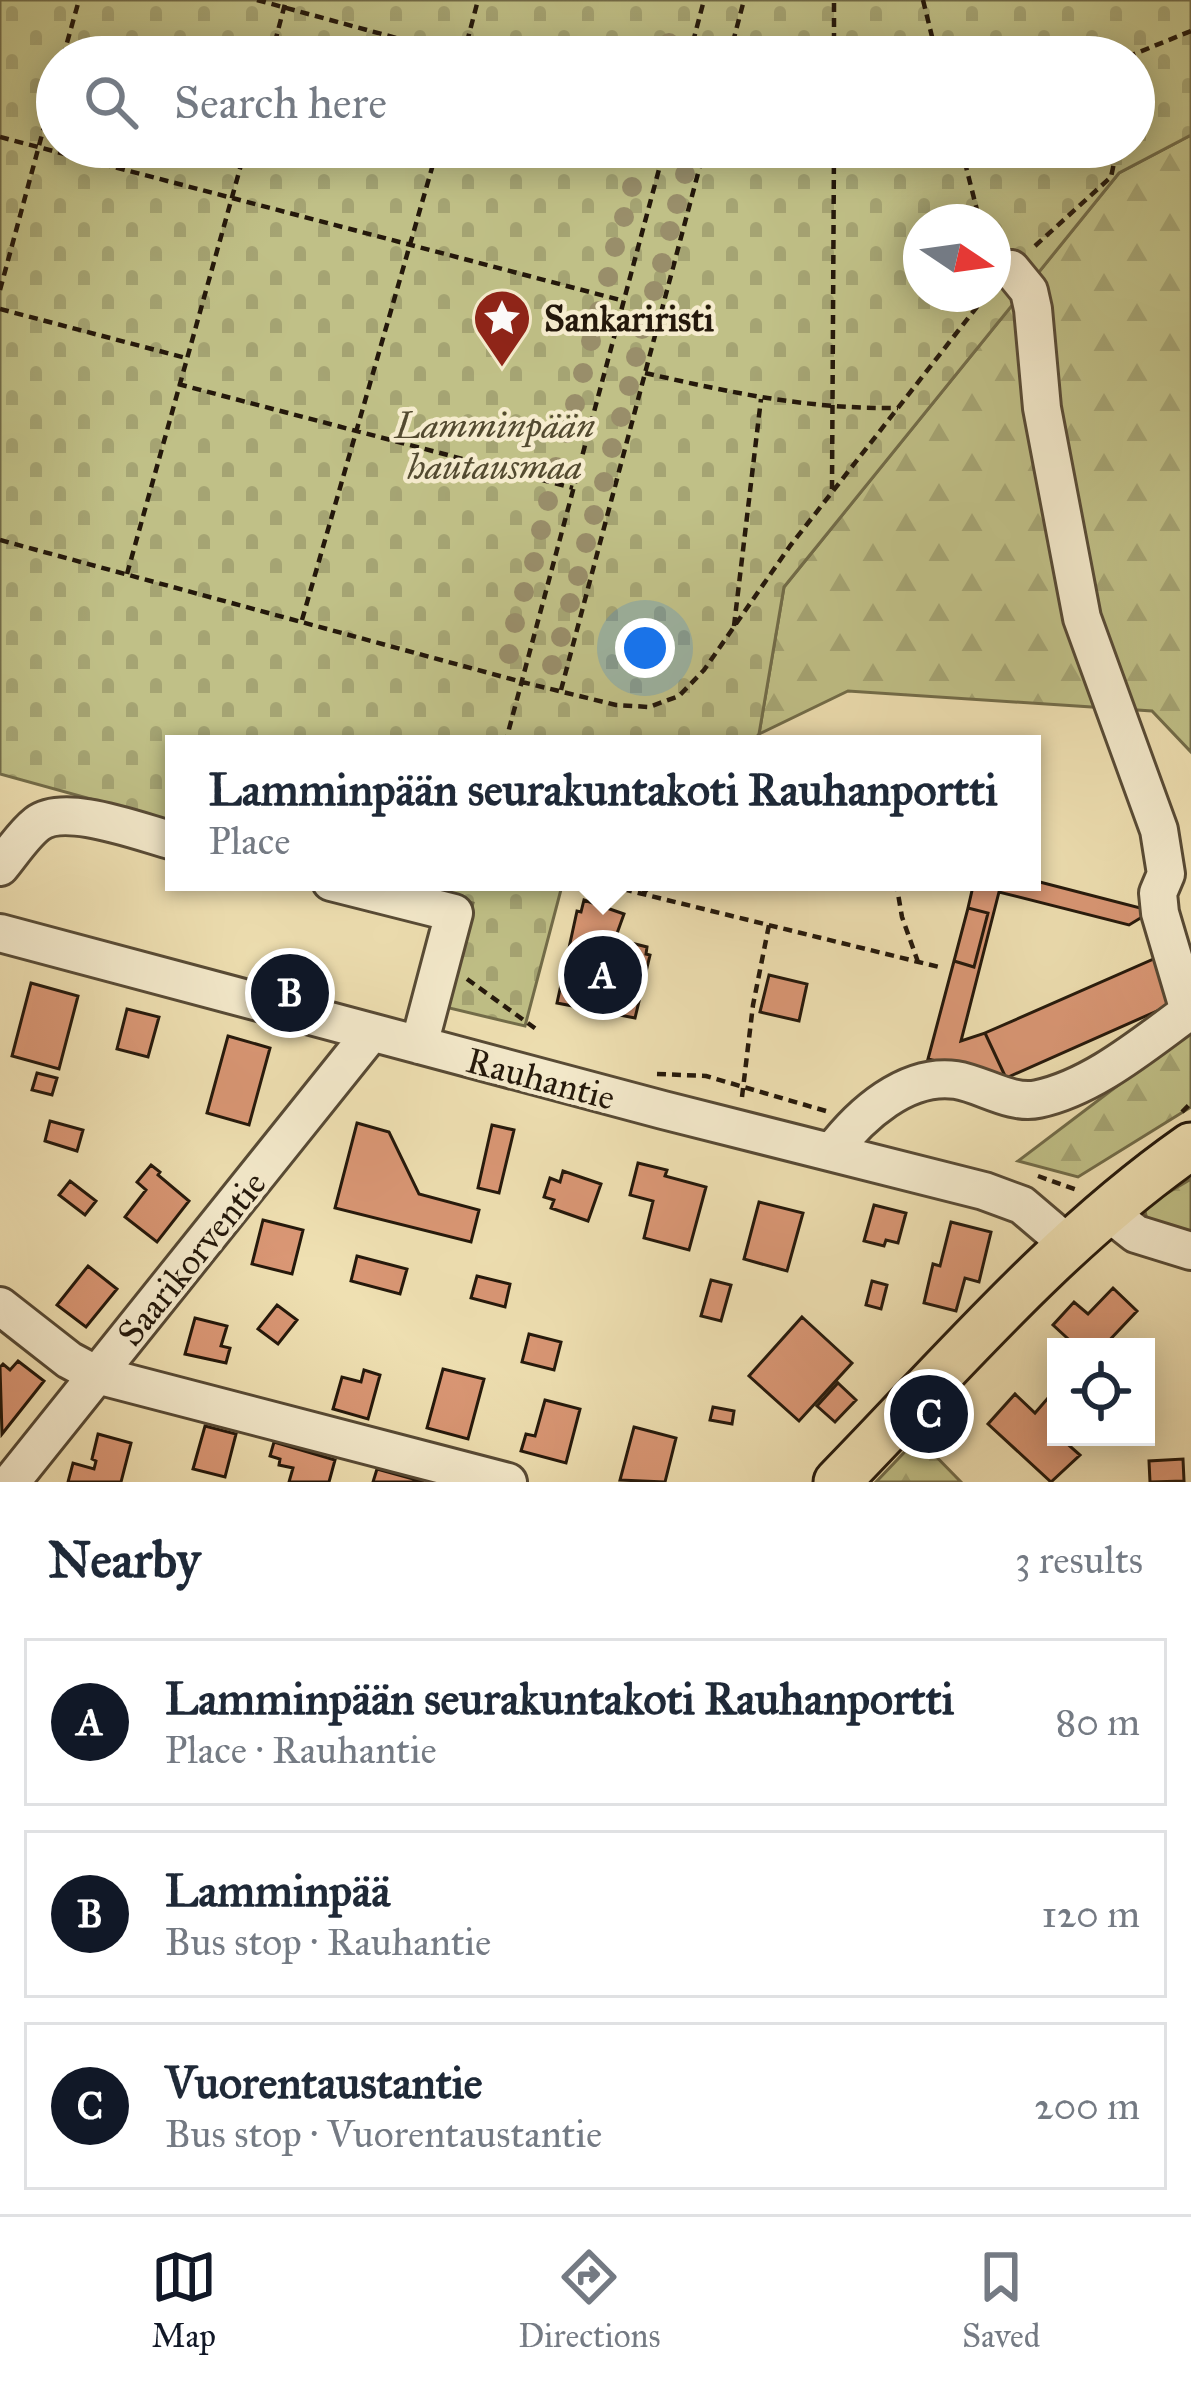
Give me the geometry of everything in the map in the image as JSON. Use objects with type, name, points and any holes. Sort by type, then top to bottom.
[{"type":"main road","points":[[837,1482],[1069,1245],[1191,1146]]},
{"type":"street","points":[[832,1152],[856,1121],[896,1092],[953,1079],[1032,1101],[1080,1085],[1190,1011],[1160,908],[1158,893],[1166,874],[1159,830],[1082,618],[1045,427],[1029,292],[1011,285]]},
{"type":"street","points":[[0,867],[39,822],[60,817],[94,819],[165,839]]},
{"type":"street","points":[[367,891],[454,913],[419,1045]]},
{"type":"street","name":"Rauhantie","points":[[0,933],[1006,1198],[1037,1216],[1069,1245]]},
{"type":"street","name":"Saarikorventie","points":[[11,1482],[371,1033]]},
{"type":"street","points":[[1108,1212],[1136,1234],[1191,1251]]},
{"type":"street","points":[[0,1306],[69,1360],[97,1375],[508,1482]]},
{"type":"path","points":[[69,36],[79,0]]},
{"type":"path","points":[[257,0],[393,36]]},
{"type":"path","points":[[469,36],[478,0]]},
{"type":"path","points":[[695,36],[704,0]]},
{"type":"path","points":[[735,36],[744,0]]},
{"type":"path","points":[[834,0],[834,36]]},
{"type":"path","points":[[922,0],[931,36]]},
{"type":"path","points":[[277,36],[285,4]]},
{"type":"path","points":[[1155,46],[1191,31]]},
{"type":"path","points":[[0,136],[36,145]]},
{"type":"path","points":[[0,290],[36,157]]},
{"type":"path","points":[[122,168],[624,301]]},
{"type":"path","points":[[127,574],[240,168]]},
{"type":"path","points":[[302,620],[432,168]]},
{"type":"path","points":[[507,735],[659,168]]},
{"type":"path","points":[[561,690],[699,168]]},
{"type":"path","points":[[832,493],[834,168]]},
{"type":"path","points":[[966,168],[975,204]]},
{"type":"path","points":[[1011,270],[1111,176],[1113,168]]},
{"type":"path","points":[[0,309],[186,358]]},
{"type":"path","points":[[0,540],[522,682],[616,705],[649,707],[679,696],[704,670],[832,493],[974,312]]},
{"type":"path","points":[[645,373],[761,399],[832,409],[898,408]]},
{"type":"path","points":[[178,384],[574,488]]},
{"type":"path","points":[[734,627],[761,399]]},
{"type":"path","points":[[631,891],[939,967]]},
{"type":"path","points":[[898,891],[918,962]]},
{"type":"path","points":[[738,1129],[753,1005],[769,925]]},
{"type":"path","points":[[440,967],[488,992],[536,1029]]},
{"type":"green space","name":"Lamminpään hautausmaa","points":[[0,0],[1191,0],[1191,135],[1155,154],[1155,36],[36,36],[36,168],[1128,168],[1119,173],[1011,306],[1011,204],[903,204],[903,312],[1007,312],[784,587],[758,735],[165,735],[165,820],[0,774]]},
{"type":"green space","points":[[1191,135],[1191,752],[1152,711],[848,691],[759,734],[784,587],[1119,173],[1128,168],[1155,168],[1155,154]]},
{"type":"green space","points":[[431,891],[561,891],[525,1026],[445,1007],[473,903]]},
{"type":"green space","points":[[1191,1030],[1191,1107],[1078,1177],[1018,1161]]},
{"type":"green space","points":[[1191,1179],[1191,1236],[1148,1224],[1144,1207]]},
{"type":"green space","points":[[918,1438],[961,1482],[876,1482]]},
{"type":"building","points":[[1041,882],[1152,911],[1129,925],[999,892],[961,1041],[985,1033],[1006,1078],[928,1059],[954,961],[974,967],[988,913],[968,908],[972,891],[1041,891]]},
{"type":"building","points":[[584,900],[624,914],[615,939],[647,947],[650,955],[635,1018],[557,1003],[577,911],[581,912]]},
{"type":"building","points":[[968,908],[988,913],[974,967],[954,961]]},
{"type":"building","points":[[1156,958],[1175,1003],[1006,1078],[985,1033]]},
{"type":"building","points":[[769,975],[807,984],[799,1021],[760,1012]]},
{"type":"building","points":[[31,983],[78,996],[59,1069],[12,1056]]},
{"type":"building","points":[[127,1009],[159,1017],[148,1057],[117,1049]]},
{"type":"building","points":[[228,1036],[270,1048],[249,1125],[207,1113]]},
{"type":"building","points":[[37,1073],[57,1078],[52,1095],[32,1090]]},
{"type":"building","points":[[50,1121],[83,1130],[77,1151],[45,1141]]},
{"type":"building","points":[[357,1123],[389,1132],[419,1194],[479,1210],[471,1242],[335,1208]]},
{"type":"building","points":[[492,1125],[514,1130],[499,1193],[478,1188]]},
{"type":"building","points":[[638,1163],[706,1187],[689,1250],[644,1238],[653,1201],[630,1195]]},
{"type":"building","points":[[151,1165],[189,1201],[157,1242],[125,1217],[146,1190],[137,1182]]},
{"type":"building","points":[[563,1171],[601,1184],[588,1221],[551,1208],[554,1200],[544,1197],[550,1178],[560,1182]]},
{"type":"building","points":[[70,1181],[96,1201],[85,1215],[59,1195]]},
{"type":"building","points":[[759,1202],[803,1213],[787,1271],[744,1259]]},
{"type":"building","points":[[874,1205],[906,1213],[898,1243],[886,1240],[884,1246],[864,1241]]},
{"type":"building","points":[[263,1220],[303,1230],[292,1274],[252,1264]]},
{"type":"building","points":[[951,1222],[991,1232],[979,1282],[965,1278],[956,1311],[924,1303],[933,1264],[940,1266]]},
{"type":"building","points":[[357,1256],[407,1269],[400,1294],[351,1281]]},
{"type":"building","points":[[88,1266],[117,1289],[86,1327],[57,1305]]},
{"type":"building","points":[[477,1276],[510,1284],[505,1307],[471,1298]]},
{"type":"building","points":[[711,1280],[731,1285],[721,1321],[701,1316]]},
{"type":"building","points":[[872,1281],[887,1285],[881,1309],[866,1305]]},
{"type":"building","points":[[1113,1288],[1137,1311],[1112,1338],[1067,1338],[1053,1325],[1074,1302],[1088,1314]]},
{"type":"building","points":[[277,1305],[297,1320],[278,1344],[258,1329]]},
{"type":"building","points":[[802,1317],[852,1363],[799,1421],[749,1376]]},
{"type":"building","points":[[195,1318],[227,1326],[221,1346],[230,1348],[226,1363],[185,1354]]},
{"type":"building","points":[[529,1334],[561,1342],[554,1370],[522,1362]]},
{"type":"building","points":[[18,1361],[44,1381],[2,1434],[0,1367],[3,1364],[10,1370]]},
{"type":"building","points":[[443,1369],[484,1379],[468,1439],[427,1428]]},
{"type":"building","points":[[364,1370],[380,1375],[368,1419],[333,1409],[342,1377],[361,1382]]},
{"type":"building","points":[[838,1383],[856,1400],[835,1422],[817,1406]]},
{"type":"building","points":[[1015,1394],[1035,1413],[1047,1399],[1047,1446],[1070,1446],[1080,1455],[1051,1482],[988,1424]]},
{"type":"building","points":[[545,1400],[580,1409],[566,1463],[521,1451],[526,1434],[535,1436]]},
{"type":"building","points":[[713,1407],[734,1411],[732,1424],[710,1420]]},
{"type":"building","points":[[205,1426],[236,1434],[225,1477],[193,1469]]},
{"type":"building","points":[[634,1427],[676,1438],[665,1482],[620,1480]]},
{"type":"building","points":[[98,1434],[131,1443],[121,1482],[68,1482],[73,1463],[94,1469]]},
{"type":"building","points":[[274,1442],[335,1460],[329,1482],[289,1482],[293,1468],[279,1465],[280,1459],[270,1456]]},
{"type":"building","points":[[1183,1459],[1184,1481],[1150,1482],[1149,1461]]},
{"type":"building","points":[[377,1469],[424,1482],[373,1482]]},
{"type":"place","name":"Sankariristi","points":[[502,369]]},
{"type":"place","name":"Lamminpään seurakuntakoti Rauhanportti","points":[[603,975]]},
{"type":"place","name":"Lamminpää","points":[[290,993]]},
{"type":"place","name":"Vuorentaustantie","points":[[929,1414]]}]
